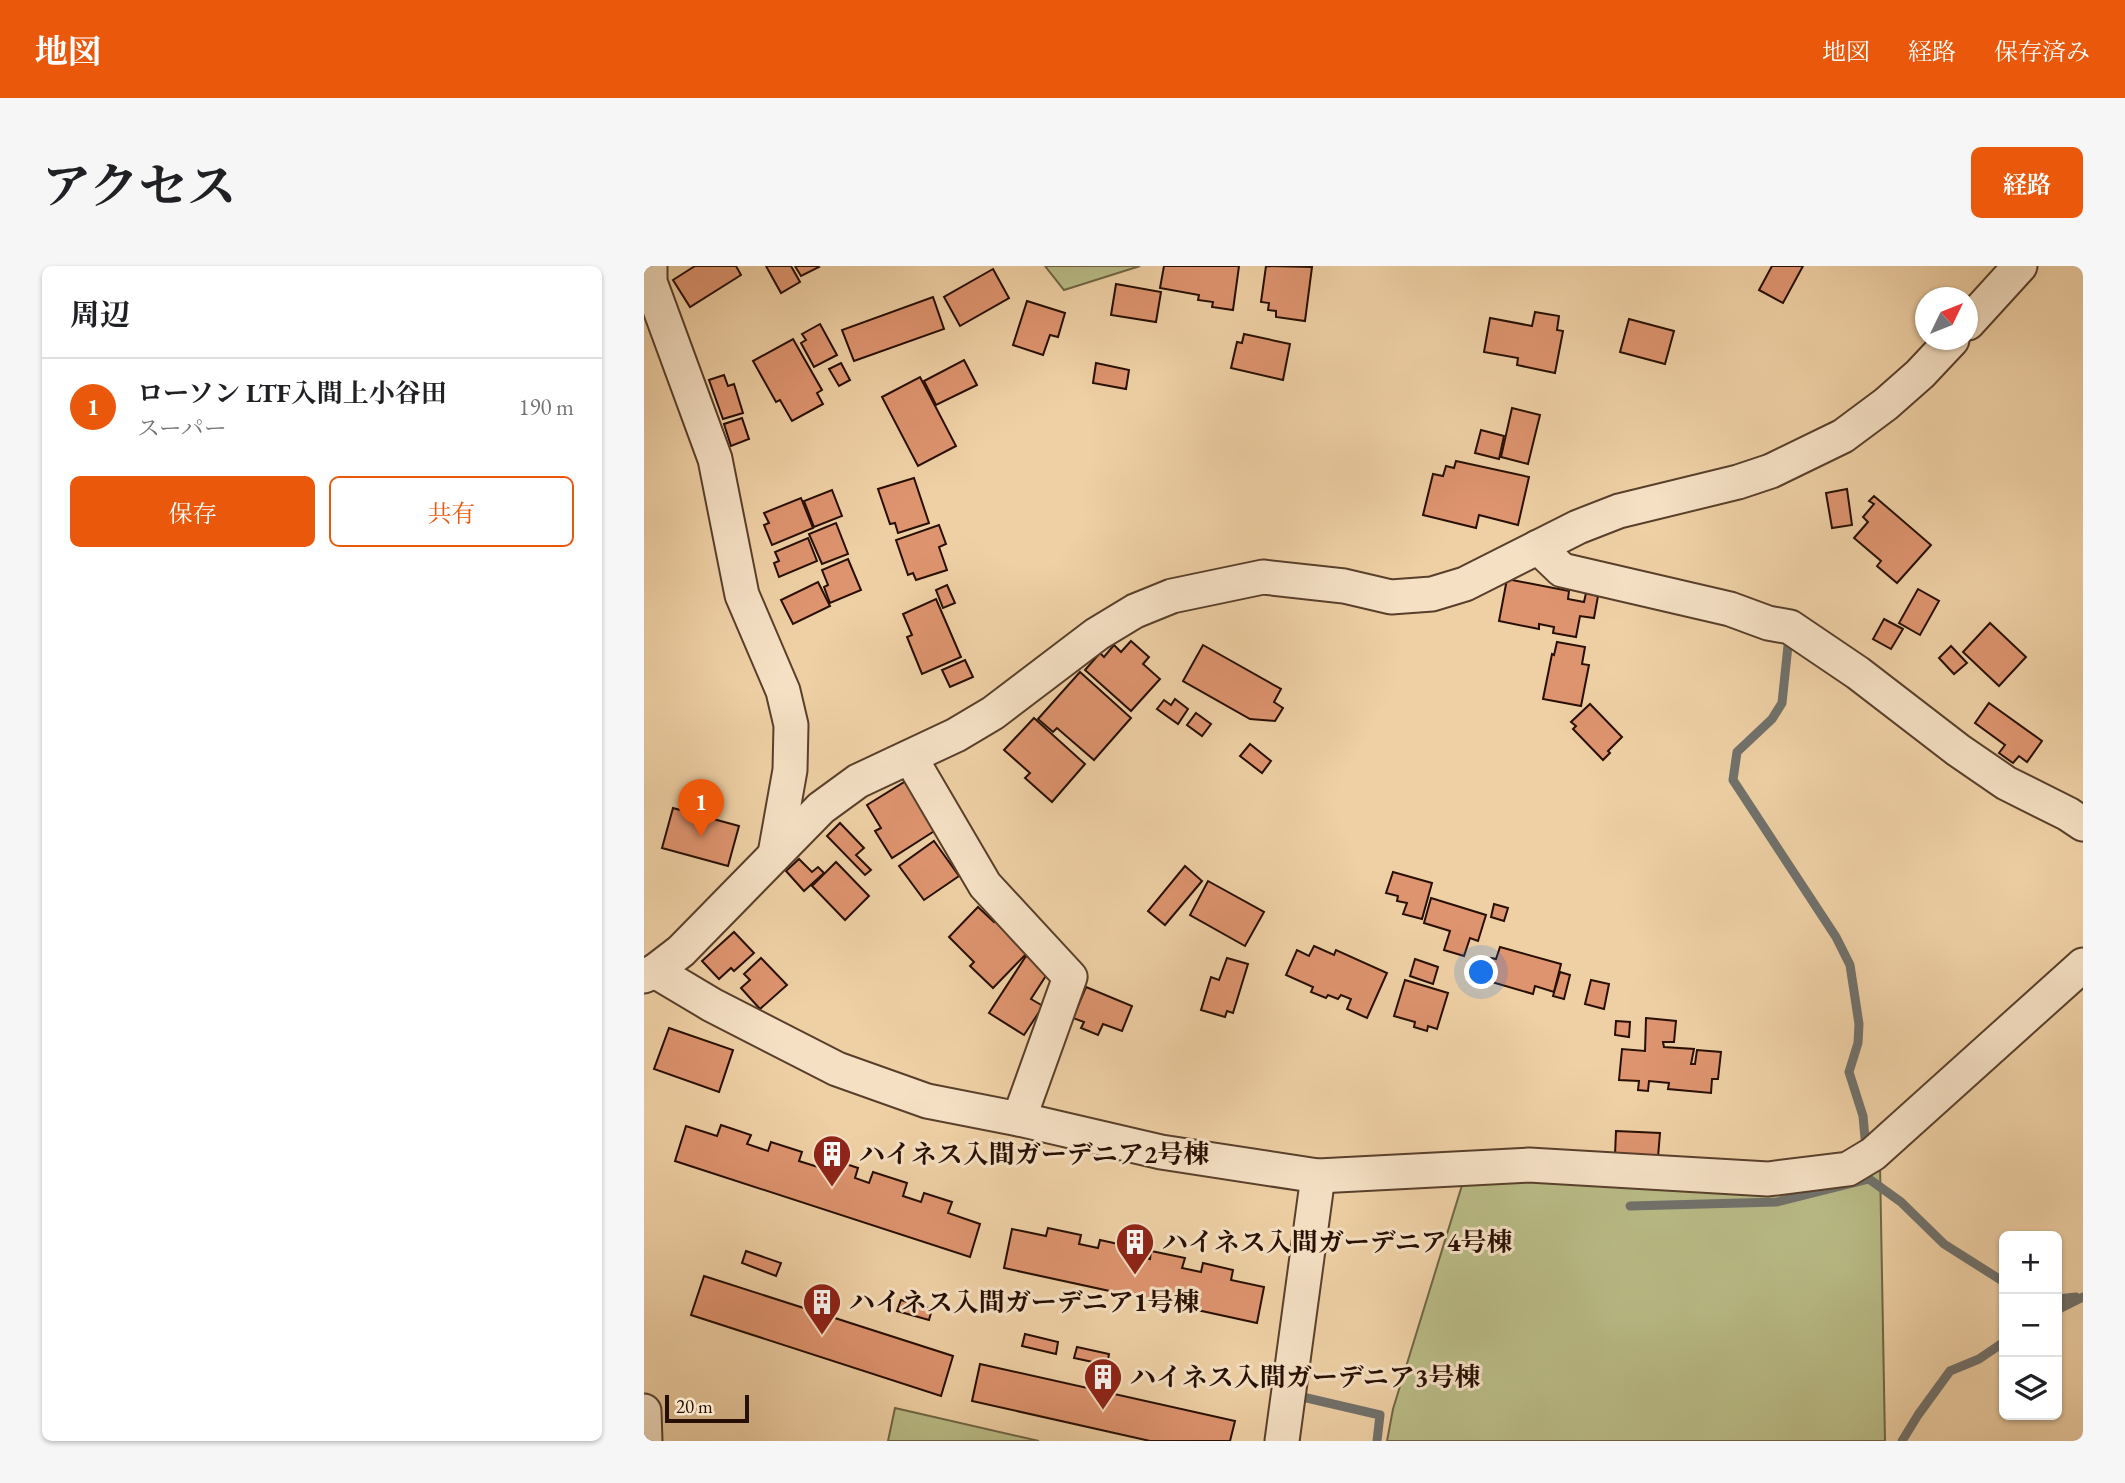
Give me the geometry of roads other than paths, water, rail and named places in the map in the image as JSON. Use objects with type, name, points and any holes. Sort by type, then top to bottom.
[{"type":"street","points":[[650,266],[650,282],[715,459],[742,595],[783,691],[791,725],[790,770],[775,854]]},
{"type":"street","points":[[1978,312],[2020,266]]},
{"type":"street","points":[[1943,350],[1886,404],[1843,436],[1771,471],[1738,482],[1619,511],[1578,527],[1465,584],[1432,594],[1391,597],[1344,586],[1263,577],[1172,596],[1135,611],[1097,634],[993,713],[956,735],[858,781],[821,808],[681,951],[650,974],[837,1069],[926,1101],[1161,1152],[1318,1176],[1529,1165],[1768,1179],[1848,1169],[1873,1154],[2083,965]]},
{"type":"street","points":[[1538,547],[1562,570],[1730,609],[1768,623],[1790,627],[1858,673],[1958,750],[2006,783],[2083,824]]},
{"type":"street","points":[[910,757],[985,885],[1070,977],[1018,1119]]},
{"type":"street","points":[[1282,1441],[1318,1176]]},
{"type":"street","points":[[644,1411],[645,1441]]},
{"type":"waterway","points":[[1789,636],[1782,703],[1772,719],[1737,752],[1733,780],[1836,937],[1850,965],[1859,1024],[1858,1043],[1849,1072],[1863,1116],[1866,1149]]},
{"type":"waterway","points":[[1630,1206],[1777,1202],[1869,1179],[1901,1202],[1944,1244],[1999,1279]]},
{"type":"waterway","points":[[2062,1298],[2076,1297]]},
{"type":"waterway","points":[[2062,1308],[2083,1297]]},
{"type":"waterway","points":[[1902,1441],[1950,1371],[1979,1359],[1999,1345]]},
{"type":"waterway","points":[[1294,1395],[1380,1415],[1377,1441]]},
{"type":"place","name":"ローソン LTF入間上小谷田","points":[[701,837]]},
{"type":"place","name":"ハイネス入間ガーデニア2号棟","points":[[832,1188]]},
{"type":"place","name":"ハイネス入間ガーデニア4号棟","points":[[1135,1276]]},
{"type":"place","name":"ハイネス入間ガーデニア1号棟","points":[[822,1336]]},
{"type":"place","name":"ハイネス入間ガーデニア3号棟","points":[[1103,1411]]}]
